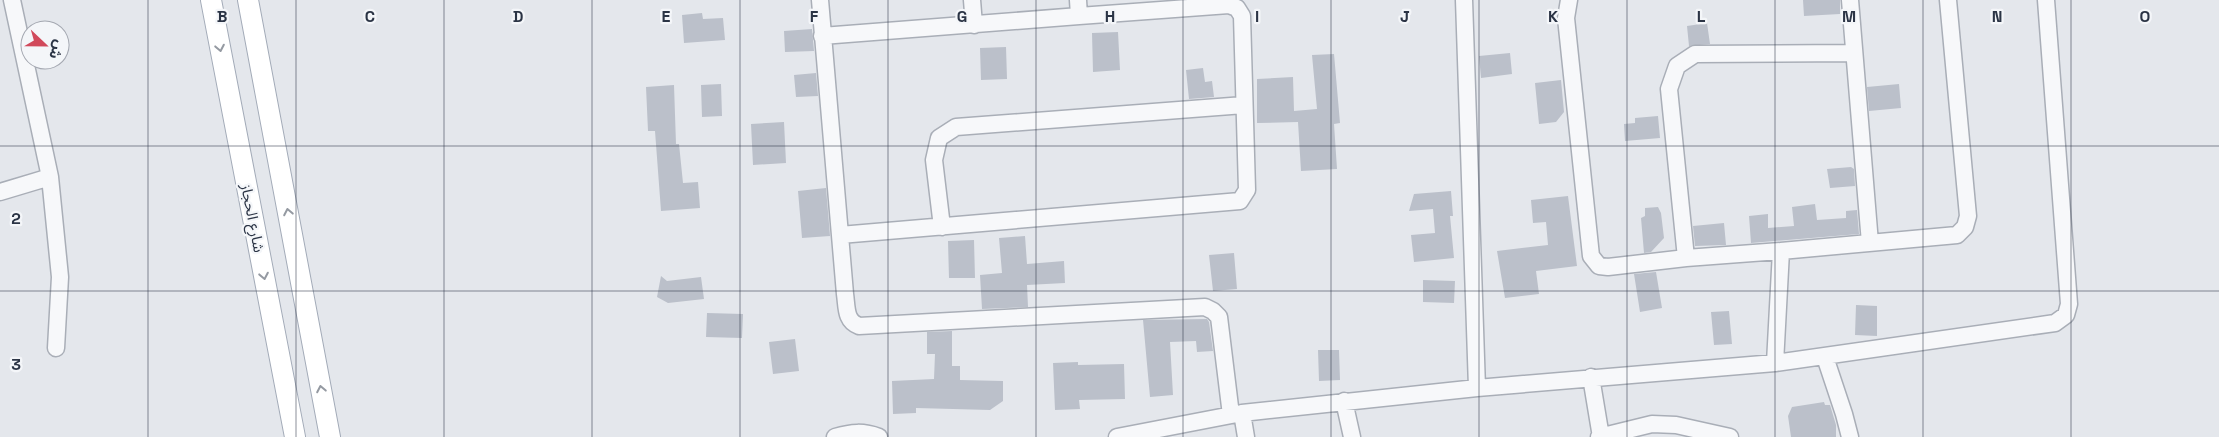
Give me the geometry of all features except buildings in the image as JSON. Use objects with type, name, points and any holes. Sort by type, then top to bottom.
[{"type":"main road","name":"شارع الحجاز","points":[[211,0],[295,437]]},
{"type":"main road","points":[[248,0],[330,437]]},
{"type":"street","points":[[12,0],[50,177],[60,277],[56,348]]},
{"type":"street","points":[[820,0],[848,318],[859,326],[1205,307],[1213,310],[1219,317],[1236,414],[1246,437]]},
{"type":"street","points":[[972,0],[974,25]]},
{"type":"street","points":[[1464,0],[1476,388]]},
{"type":"street","points":[[1569,0],[1566,18],[1591,256],[1599,266],[1608,267],[1686,258],[1957,235],[1964,227],[1968,216],[1948,0]]},
{"type":"street","points":[[1850,0],[1870,243]]},
{"type":"street","points":[[1122,437],[1236,414],[1344,401],[1591,377],[1775,363],[2055,323],[2066,315],[2069,304],[2046,0]]},
{"type":"street","points":[[822,36],[974,25],[1079,8],[1229,5],[1237,8],[1242,16],[1247,190],[1240,201],[840,234]]},
{"type":"street","points":[[1686,258],[1669,89],[1677,66],[1695,54],[1854,53]]},
{"type":"street","points":[[942,227],[934,160],[939,138],[956,127],[1244,105]]},
{"type":"street","points":[[0,192],[50,177]]},
{"type":"street","points":[[1775,363],[1781,251]]},
{"type":"street","points":[[1825,357],[1850,437]]},
{"type":"street","points":[[1591,377],[1600,437],[1652,424],[1676,425],[1730,437]]},
{"type":"street","points":[[1344,401],[1352,437]]},
{"type":"street","points":[[835,437],[852,432],[866,433],[879,437]]}]
